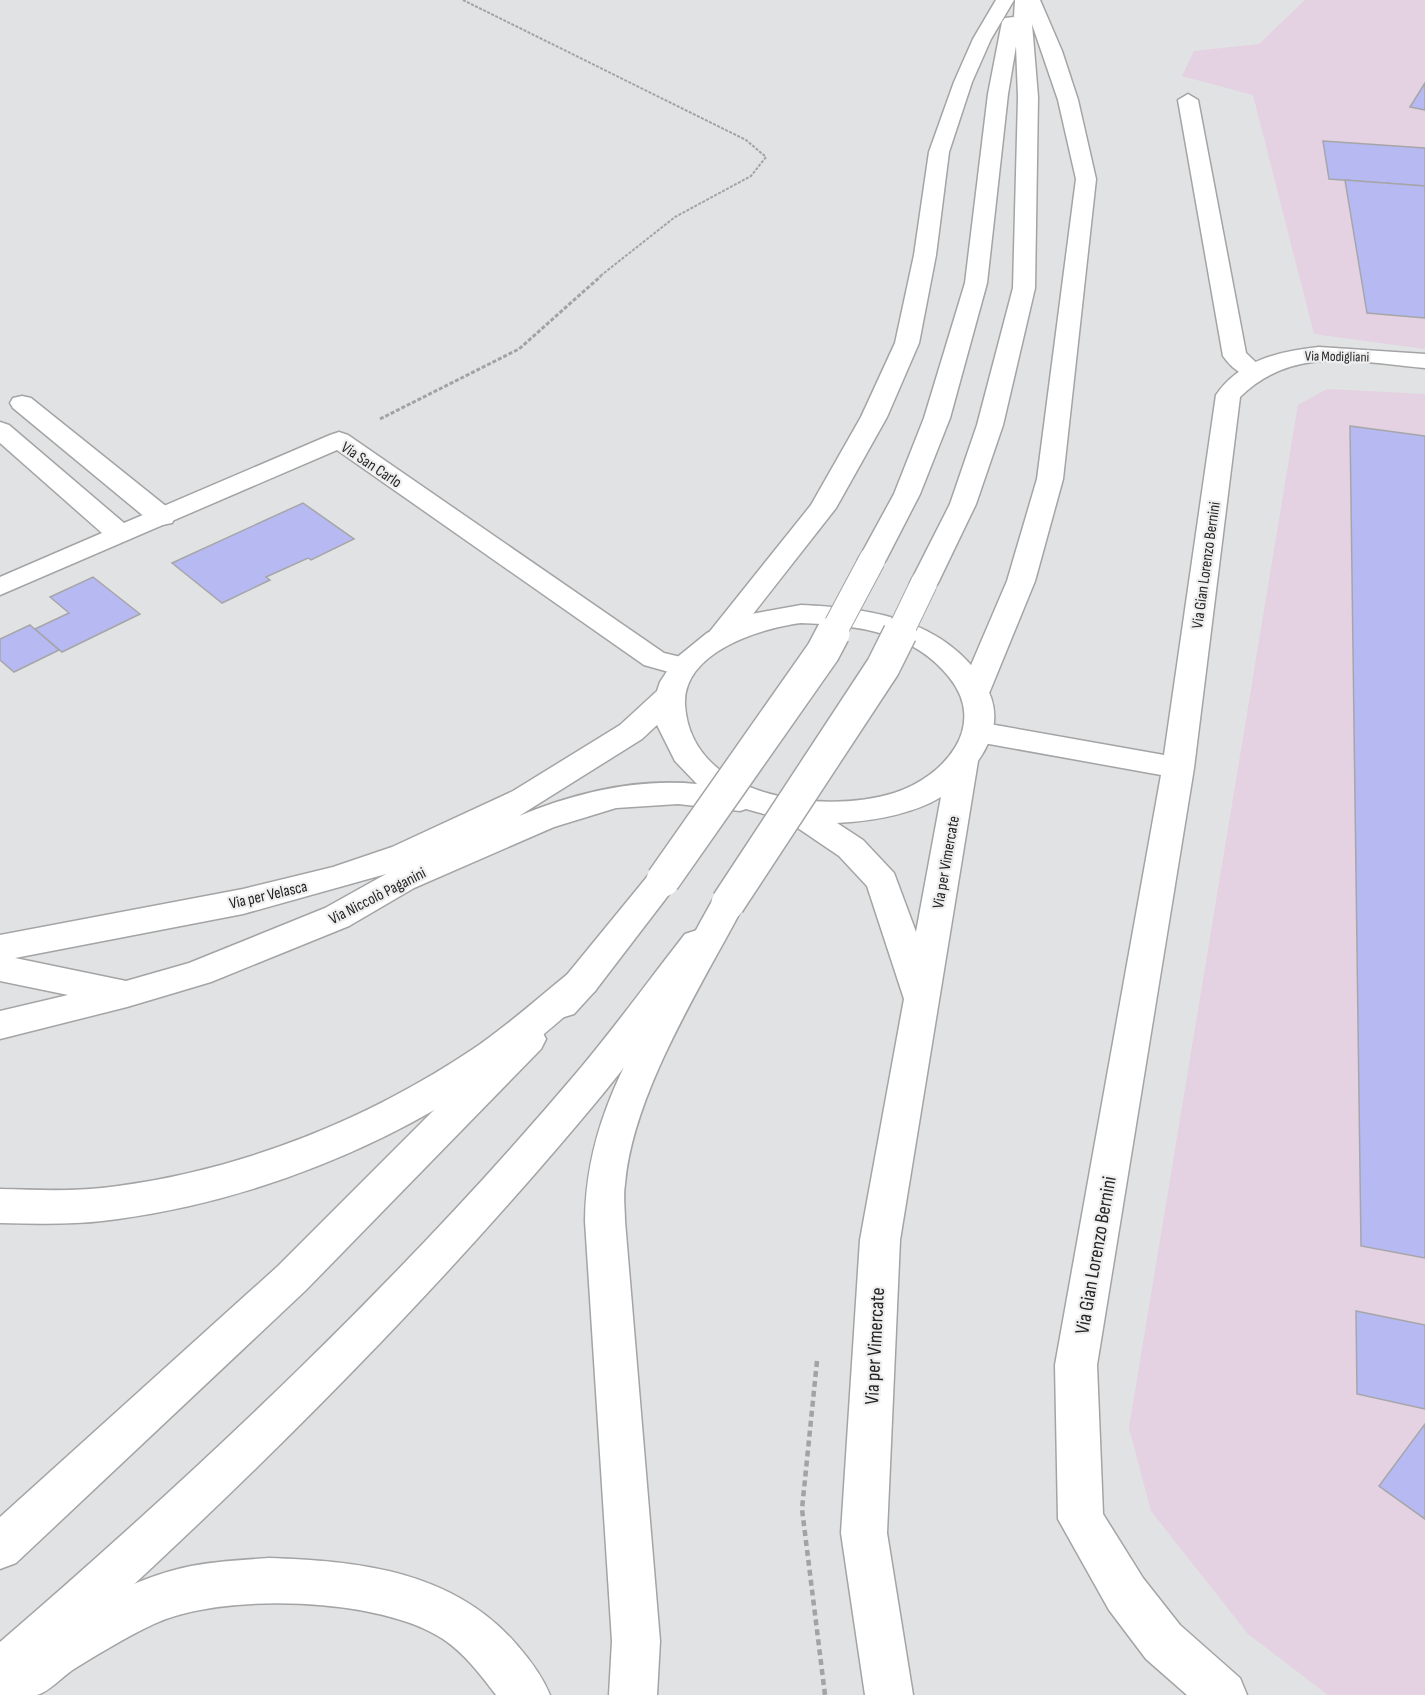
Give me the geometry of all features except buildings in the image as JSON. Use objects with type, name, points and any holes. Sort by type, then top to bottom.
[{"type":"main road","points":[[721,636],[823,508],[874,417],[907,343],[925,255],[939,152],[963,81],[982,39],[1005,0]]},
{"type":"main road","points":[[0,1547],[292,1278],[433,1137],[582,982],[663,880],[824,652],[907,494],[937,418],[975,284],[998,94],[1016,0]]},
{"type":"main road","points":[[0,1674],[183,1511],[331,1364],[473,1215],[590,1083],[728,903],[883,667],[963,504],[990,425],[1024,288],[1028,97],[1022,0]]},
{"type":"main road","points":[[975,691],[1021,581],[1050,480],[1086,179],[1056,60],[1031,0]]},
{"type":"main road","points":[[1188,100],[1235,356],[1253,371]]},
{"type":"main road","name":"Via Modigliani","points":[[1253,371],[1270,363],[1302,354],[1425,361]]},
{"type":"main road","name":"Via Gian Lorenzo Bernini","points":[[1223,1695],[1162,1642],[1126,1594],[1081,1520],[1076,1365],[1178,768],[1228,395],[1253,371]]},
{"type":"main road","points":[[22,404],[162,517]]},
{"type":"main road","points":[[0,430],[121,535]]},
{"type":"main road","name":"Via San Carlo","points":[[0,587],[339,440],[654,659],[683,667]]},
{"type":"main road","points":[[801,614],[845,615],[888,624],[926,640],[956,663],[975,691],[980,712],[978,732],[963,762],[935,787],[895,805],[847,813],[796,811],[756,802],[715,782],[686,757],[670,727],[670,696],[683,667],[699,651],[721,636],[758,621],[801,614]]},
{"type":"main road","name":"Via per Velasca","points":[[0,948],[259,898],[389,861],[522,799],[575,770],[631,732],[670,696]]},
{"type":"main road","points":[[978,732],[1178,768]]},
{"type":"main road","name":"Via per Vimercate","points":[[889,1695],[864,1533],[880,1240],[963,762]]},
{"type":"main road","name":"Via Niccolò Paganini","points":[[0,1025],[127,994],[199,973],[337,917],[402,880],[543,819],[614,797],[678,793],[756,802]]},
{"type":"main road","name":"Via per Velasca","points":[[402,880],[522,799]]},
{"type":"main road","name":"Via per Vimercate","points":[[796,811],[851,848],[882,881],[921,998]]},
{"type":"main road","points":[[633,1695],[636,1641],[604,1184],[619,1121],[639,1071],[728,903]]},
{"type":"main road","points":[[0,968],[127,994]]},
{"type":"main road","points":[[0,1206],[81,1206],[161,1195],[234,1178],[329,1142],[416,1102],[485,1059],[582,982]]},
{"type":"main road","points":[[0,1693],[56,1651],[161,1597],[212,1584],[270,1581],[362,1588],[415,1599],[459,1622],[492,1654],[526,1695]]},
{"type":"path","points":[[339,440],[519,349],[595,280],[675,217],[752,177],[766,157],[746,140],[462,0]]},
{"type":"shaded area","points":[[1305,0],[1425,0],[1425,349],[1314,334],[1253,95],[1182,76],[1194,51],[1259,44]]},
{"type":"shaded area","points":[[1327,389],[1425,394],[1425,1695],[1328,1695],[1248,1634],[1151,1511],[1129,1428],[1298,405]]}]
